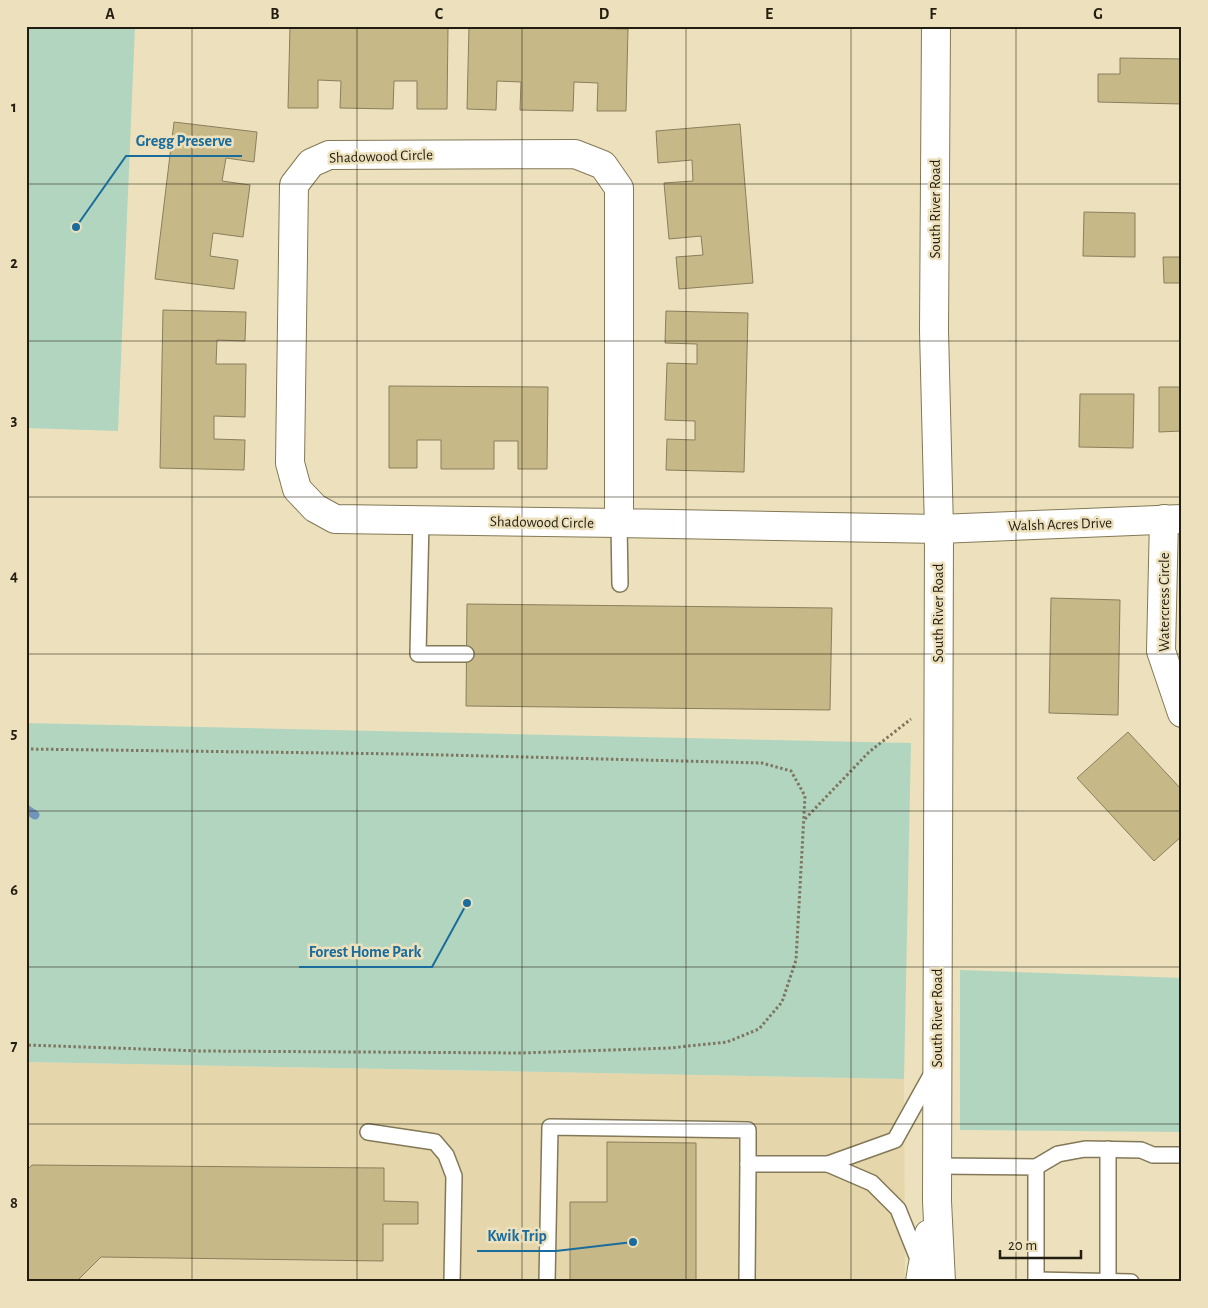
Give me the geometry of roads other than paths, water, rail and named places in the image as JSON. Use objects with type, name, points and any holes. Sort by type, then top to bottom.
[{"type":"street","name":"South River Road","points":[[928,1277],[937,1201],[939,529],[934,331],[936,26]]},
{"type":"street","name":"Shadowood Circle","points":[[619,523],[619,188],[603,165],[575,154],[329,155],[311,163],[294,185],[290,463],[297,489],[315,508],[335,519],[939,529]]},
{"type":"street","name":"Walsh Acres Drive","points":[[939,529],[1173,519]]},
{"type":"street","name":"Watercress Circle","points":[[1173,519],[1161,651],[1182,713]]},
{"type":"lane","points":[[421,520],[418,654],[466,654]]},
{"type":"lane","points":[[619,523],[620,584]]},
{"type":"lane","points":[[748,1164],[828,1164],[895,1140],[937,1064]]},
{"type":"lane","points":[[547,1282],[550,1127],[748,1130],[747,1282]]},
{"type":"lane","points":[[368,1132],[435,1142],[446,1155],[454,1176],[452,1282]]},
{"type":"lane","points":[[937,1166],[1036,1167],[1058,1154],[1085,1149],[1141,1150],[1153,1155],[1182,1155]]},
{"type":"lane","points":[[1108,1149],[1108,1281]]},
{"type":"lane","points":[[828,1164],[872,1183],[898,1209],[928,1277]]},
{"type":"lane","points":[[1036,1167],[1036,1281],[1131,1282]]},
{"type":"waterway","points":[[26,809],[35,815]]},
{"type":"place","name":"Gregg Preserve","points":[[76,227]]},
{"type":"place","name":"Forest Home Park","points":[[467,903]]},
{"type":"place","name":"Kwik Trip","points":[[633,1242]]}]
